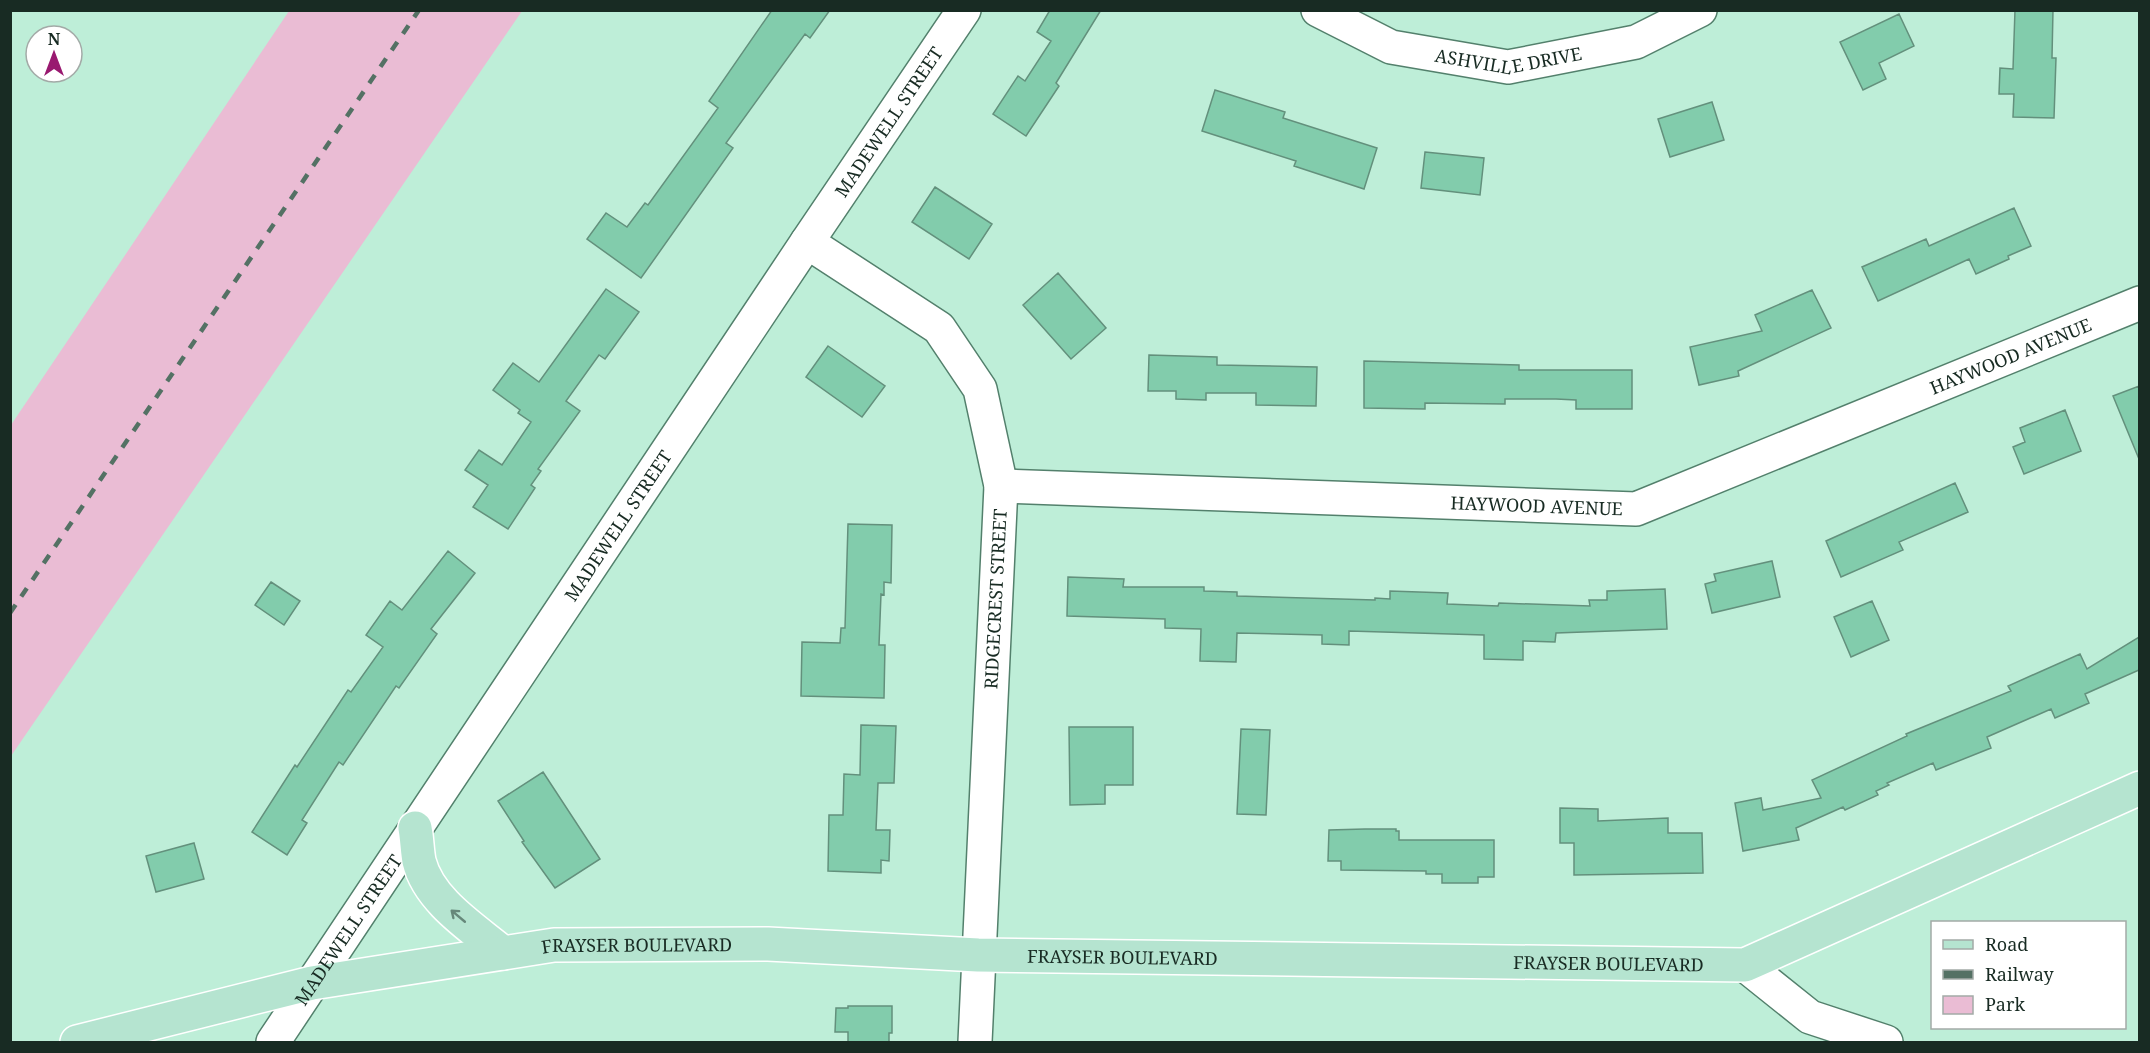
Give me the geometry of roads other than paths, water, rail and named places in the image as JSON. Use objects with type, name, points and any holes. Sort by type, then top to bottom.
[{"type":"main road","name":"FRAYSER BOULEVARD","points":[[77,1042],[312,983],[554,945],[768,944],[978,956],[1745,965],[2139,788]]},
{"type":"main road","points":[[415,828],[420,863],[432,887],[449,908],[503,953]]},
{"type":"street","name":"MADEWELL STREET","points":[[273,1042],[964,10]]},
{"type":"street","name":"ASHVILLE DRIVE","points":[[1318,10],[1391,47],[1508,67],[1636,42],[1700,10]]},
{"type":"street","name":"RIDGECREST STREET","points":[[807,242],[939,328],[980,389],[1001,486],[975,1042]]},
{"type":"street","name":"HAYWOOD AVENUE","points":[[1001,486],[1636,509],[2139,303]]},
{"type":"street","points":[[1745,965],[1810,1017],[1886,1042]]},
{"type":"railway","points":[[10,613],[419,10]]}]
